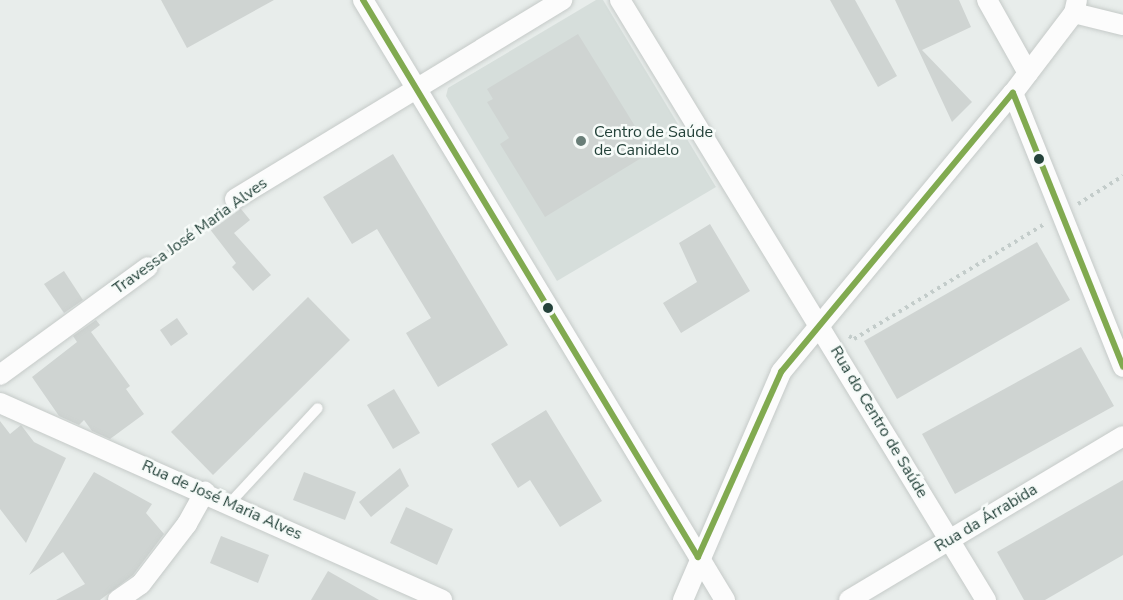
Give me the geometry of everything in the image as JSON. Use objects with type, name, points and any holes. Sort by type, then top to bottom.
[{"type":"street","points":[[363,0],[417,86],[725,600]]},
{"type":"street","points":[[417,86],[562,0]]},
{"type":"street","name":"Rua do Centro de Saúde","points":[[620,0],[986,600]]},
{"type":"street","points":[[987,0],[1028,73]]},
{"type":"street","points":[[683,600],[698,557],[781,372],[819,323],[1013,93],[1076,6],[1123,25]]},
{"type":"street","name":"Travessa José Maria Alves","points":[[235,199],[417,86]]},
{"type":"street","points":[[1013,93],[1123,367]]},
{"type":"street","name":"Travessa José Maria Alves","points":[[0,375],[148,267]]},
{"type":"street","name":"Rua de José Maria Alves","points":[[0,403],[230,503],[423,595],[442,600]]},
{"type":"street","name":"Rua da Árrabida","points":[[849,600],[1123,436]]},
{"type":"street","points":[[118,600],[141,584],[187,524],[205,492]]},
{"type":"lane","points":[[230,503],[318,408]]},
{"type":"path","points":[[819,323],[854,339],[1123,176]]},
{"type":"path","name":"Travessa José Maria Alves","points":[[148,267],[235,199]]},
{"type":"shaded area","name":"Centro de Saúde de Canidelo","points":[[596,0],[603,0],[716,187],[557,281],[446,96],[448,88]]},
{"type":"building","points":[[161,0],[274,0],[187,48]]},
{"type":"building","points":[[830,0],[855,0],[897,76],[878,87]]},
{"type":"building","points":[[895,0],[959,0],[971,27],[922,50],[972,102],[952,122]]},
{"type":"building","points":[[578,34],[651,152],[545,217],[500,144],[509,138],[487,102],[493,99],[487,89]]},
{"type":"building","points":[[393,154],[508,345],[438,387],[406,333],[431,318],[377,229],[352,244],[323,197]]},
{"type":"building","points":[[241,209],[250,220],[234,233],[271,275],[253,291],[232,267],[236,263],[209,228],[232,210]]},
{"type":"building","points":[[710,224],[750,291],[681,333],[663,303],[697,282],[679,243]]},
{"type":"building","points":[[1037,242],[1070,300],[897,399],[864,341]]},
{"type":"building","points":[[64,271],[83,300],[64,313],[44,284]]},
{"type":"building","points":[[308,297],[350,340],[213,475],[171,432]]},
{"type":"building","points":[[177,318],[188,334],[171,346],[160,330]]},
{"type":"building","points":[[96,320],[100,325],[91,332],[130,386],[126,389],[144,414],[110,439],[92,431],[84,420],[79,425],[59,416],[32,377],[77,342],[73,336]]},
{"type":"building","points":[[1081,347],[1114,406],[955,494],[922,434]]},
{"type":"building","points":[[394,389],[420,433],[393,449],[367,405]]},
{"type":"building","points":[[546,410],[602,501],[560,527],[530,480],[518,488],[491,444]]},
{"type":"building","points":[[0,421],[10,434],[21,425],[34,442],[66,458],[26,543],[0,509]]},
{"type":"building","points":[[400,468],[409,486],[371,517],[359,502]]},
{"type":"building","points":[[94,472],[152,504],[146,513],[164,534],[133,575],[100,600],[56,600],[85,584],[63,552],[29,575]]},
{"type":"building","points":[[304,472],[356,492],[345,520],[293,500]]},
{"type":"building","points":[[1123,480],[1123,555],[1045,600],[1024,600],[997,552]]},
{"type":"building","points":[[406,507],[453,529],[437,565],[390,543]]},
{"type":"building","points":[[221,536],[269,555],[258,583],[210,563]]},
{"type":"building","points":[[328,571],[379,600],[311,600]]},
{"type":"transit line","points":[[363,0],[698,557]]},
{"type":"transit line","points":[[1013,93],[1123,367]]},
{"type":"transit line","points":[[698,557],[781,372],[1013,93]]},
{"type":"place","name":"Centro de Saúde de Canidelo","points":[[581,141]]}]
